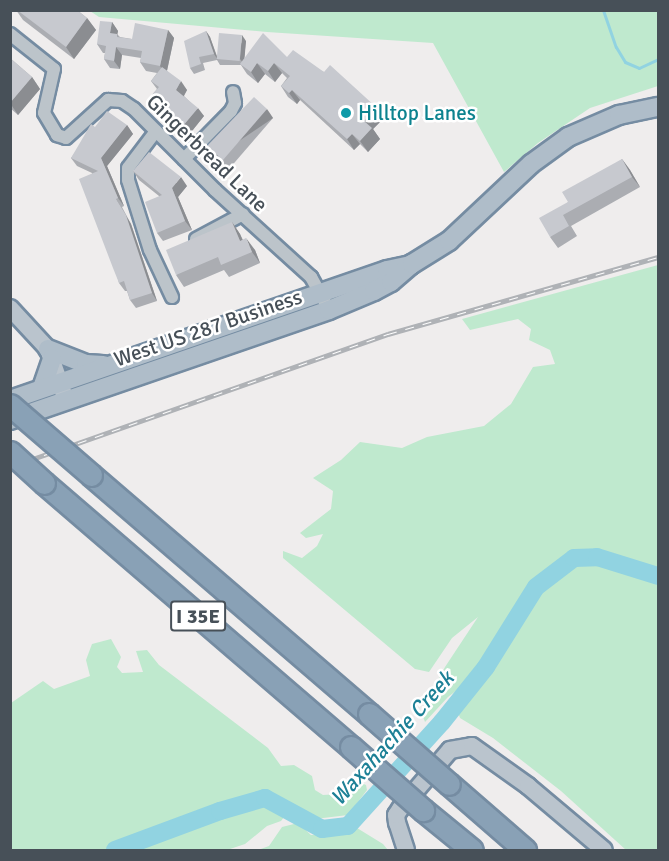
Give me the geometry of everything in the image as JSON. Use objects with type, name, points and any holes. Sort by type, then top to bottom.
[{"type":"highway","name":"I 35E","points":[[10,405],[525,850]]},
{"type":"highway","name":"I 35E","points":[[10,452],[472,850]]},
{"type":"main road","name":"West US 287 Business","points":[[10,420],[326,302],[387,270],[412,264],[449,241],[531,164],[568,137],[619,115],[658,107]]},
{"type":"main road","name":"West US 287 Business","points":[[10,400],[114,364],[326,302]]},
{"type":"main road","points":[[10,308],[50,354],[66,400]]},
{"type":"main road","points":[[50,354],[86,364],[114,364]]},
{"type":"main road","points":[[42,388],[50,354]]},
{"type":"main road","points":[[406,850],[396,815],[450,750],[472,746],[528,786],[604,850]]},
{"type":"street","name":"Gingerbread Lane","points":[[10,34],[54,69],[44,113],[48,123],[62,138],[66,138],[108,100],[116,99],[134,109],[184,159],[311,277],[326,302]]},
{"type":"street","points":[[184,159],[231,111],[235,103],[233,92]]},
{"type":"street","points":[[156,131],[128,168],[128,180],[150,250],[172,297]]},
{"type":"street","points":[[188,244],[243,214]]},
{"type":"street","points":[[150,250],[158,258],[166,256]]},
{"type":"green space","points":[[90,11],[658,11],[658,86],[590,108],[538,143],[504,172],[433,43],[267,32],[99,17]]},
{"type":"green space","points":[[658,265],[658,850],[626,850],[561,791],[493,738],[460,718],[457,710],[504,654],[515,626],[489,652],[470,680],[448,697],[425,722],[421,711],[445,667],[478,617],[452,638],[429,672],[415,669],[283,558],[283,551],[302,558],[317,546],[323,534],[306,538],[300,533],[331,509],[333,491],[313,478],[341,460],[360,442],[402,448],[427,437],[484,426],[511,404],[533,367],[555,364],[550,350],[529,340],[531,329],[518,319],[470,330],[462,319]]},
{"type":"green space","points":[[111,639],[121,657],[117,667],[122,673],[143,672],[136,651],[147,650],[159,665],[268,748],[281,766],[294,765],[312,776],[315,790],[323,795],[339,794],[359,782],[366,785],[367,790],[348,815],[315,819],[303,816],[293,806],[281,821],[267,826],[245,844],[227,850],[11,850],[11,703],[43,681],[54,689],[90,676],[86,660],[92,644]]},
{"type":"green space","points":[[298,823],[311,835],[344,834],[357,828],[383,844],[388,850],[258,850],[269,846],[282,827]]},
{"type":"building","points":[[17,10],[77,10],[87,18],[66,47]]},
{"type":"building","points":[[100,21],[112,22],[110,33],[117,34],[117,37],[132,39],[135,23],[168,30],[160,66],[140,62],[142,51],[116,47],[114,61],[104,59],[106,46],[97,44]]},
{"type":"building","points":[[206,31],[214,54],[199,57],[201,64],[190,68],[184,41]]},
{"type":"building","points":[[219,33],[242,35],[240,61],[217,59]]},
{"type":"building","points":[[263,33],[287,57],[293,50],[324,72],[330,65],[376,107],[364,121],[372,128],[360,141],[352,134],[347,139],[292,90],[289,93],[281,86],[290,76],[274,63],[268,71],[257,63],[251,72],[240,64]]},
{"type":"building","points":[[10,58],[32,77],[10,103]]},
{"type":"building","points":[[162,67],[181,81],[176,90],[198,108],[182,127],[164,112],[166,109],[151,96],[159,87],[151,81]]},
{"type":"building","points":[[254,97],[267,109],[223,160],[207,146]]},
{"type":"building","points":[[107,111],[127,125],[101,158],[118,198],[116,199],[126,215],[152,293],[130,300],[124,281],[119,283],[79,179],[98,171],[71,158],[91,124],[95,127]]},
{"type":"building","points":[[149,152],[181,177],[172,188],[185,221],[157,233],[145,202],[162,195],[133,171]]},
{"type":"building","points":[[622,159],[632,177],[563,215],[569,226],[550,237],[539,218],[568,202],[562,192]]},
{"type":"building","points":[[232,222],[240,241],[246,238],[252,252],[221,265],[218,257],[176,275],[166,250]]},
{"type":"waterway","points":[[603,10],[616,47],[625,62],[639,68],[658,59]]},
{"type":"waterway","name":"Waxahachie Creek","points":[[115,850],[220,811],[265,798],[322,829],[348,826],[442,722],[486,667],[536,587],[574,558],[597,557],[658,576]]},
{"type":"railway","points":[[10,467],[388,334],[658,257]]},
{"type":"place","name":"Hilltop Lanes","points":[[346,113]]}]
